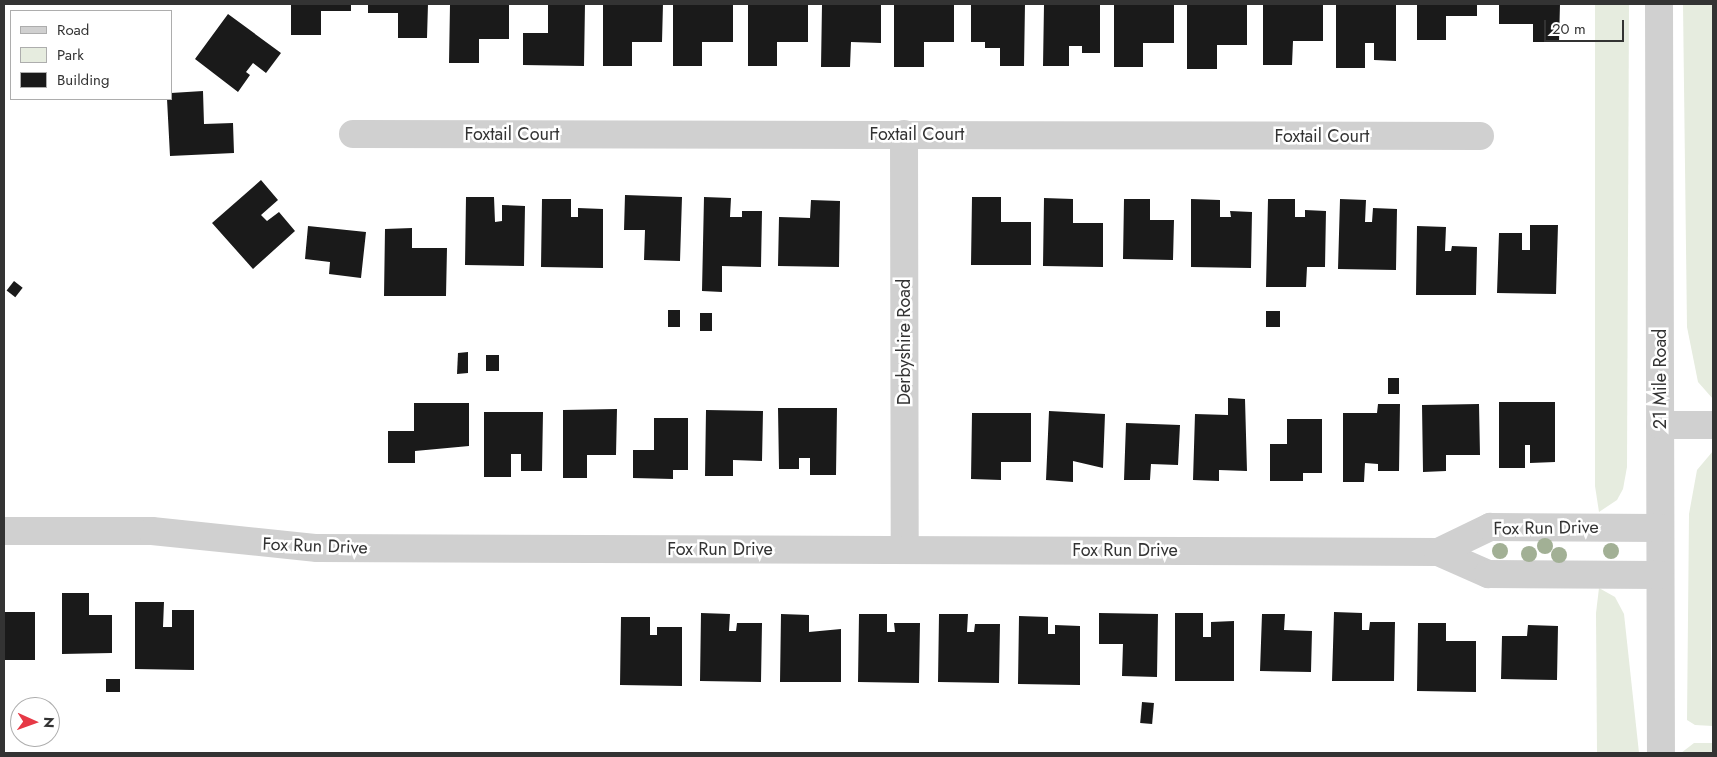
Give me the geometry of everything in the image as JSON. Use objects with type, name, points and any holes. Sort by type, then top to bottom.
[{"type":"street","name":"21 Mile Road","points":[[1659,4],[1661,753]]},
{"type":"street","name":"Foxtail Court","points":[[353,134],[1480,136]]},
{"type":"street","name":"Derbyshire Road","points":[[904,134],[904,549]]},
{"type":"street","points":[[1660,425],[1713,425]]},
{"type":"street","name":"Fox Run Drive","points":[[1438,552],[1490,527],[1660,528]]},
{"type":"street","name":"Fox Run Drive","points":[[4,531],[152,530],[317,548],[1438,552],[1488,574],[1660,575]]},
{"type":"green space","points":[[1595,4],[1629,4],[1627,467],[1623,489],[1617,500],[1599,512],[1595,486]]},
{"type":"green space","points":[[1683,4],[1713,4],[1713,399],[1698,382],[1687,327]]},
{"type":"green space","points":[[1713,451],[1711,651],[1713,726],[1695,725],[1687,720],[1689,514],[1697,470]]},
{"type":"green space","points":[[1599,588],[1615,597],[1624,614],[1639,753],[1597,753],[1596,613]]},
{"type":"green space","points":[[1694,743],[1713,743],[1713,753],[1681,753]]},
{"type":"building","points":[[291,4],[351,4],[351,11],[321,11],[321,35],[291,35]]},
{"type":"building","points":[[368,4],[428,4],[427,38],[398,38],[398,13],[368,13]]},
{"type":"building","points":[[450,4],[509,4],[509,39],[479,39],[479,63],[449,63]]},
{"type":"building","points":[[548,4],[585,4],[584,66],[523,65],[523,33],[548,33]]},
{"type":"building","points":[[603,4],[663,4],[662,42],[632,42],[632,66],[603,66]]},
{"type":"building","points":[[673,4],[733,4],[733,42],[702,42],[702,66],[673,66]]},
{"type":"building","points":[[748,4],[808,4],[808,42],[777,42],[777,66],[748,66]]},
{"type":"building","points":[[822,4],[881,4],[881,43],[851,42],[850,67],[821,67]]},
{"type":"building","points":[[894,4],[954,4],[954,42],[924,42],[924,67],[894,67]]},
{"type":"building","points":[[1025,4],[1024,66],[1000,66],[1000,48],[985,48],[985,42],[971,42],[971,5]]},
{"type":"building","points":[[1044,4],[1100,4],[1100,53],[1082,53],[1082,46],[1069,46],[1069,66],[1043,66]]},
{"type":"building","points":[[1114,4],[1174,4],[1174,43],[1143,43],[1143,67],[1114,67]]},
{"type":"building","points":[[1187,4],[1247,4],[1247,45],[1217,45],[1217,69],[1187,69]]},
{"type":"building","points":[[1263,4],[1323,4],[1323,41],[1293,41],[1292,65],[1263,65]]},
{"type":"building","points":[[1336,4],[1396,4],[1396,61],[1374,60],[1374,43],[1365,43],[1365,68],[1336,68]]},
{"type":"building","points":[[1417,4],[1477,4],[1477,16],[1446,16],[1446,40],[1417,40]]},
{"type":"building","points":[[1499,4],[1560,4],[1559,42],[1533,42],[1533,24],[1499,24]]},
{"type":"building","points":[[228,14],[281,53],[266,73],[253,63],[246,72],[250,75],[238,92],[195,59]]},
{"type":"building","points":[[203,91],[204,124],[233,123],[234,153],[170,156],[167,100],[172,100],[172,93]]},
{"type":"building","points":[[261,180],[278,200],[261,215],[267,221],[279,212],[295,231],[253,269],[212,223]]},
{"type":"building","points":[[625,195],[682,197],[680,261],[644,260],[645,230],[624,230]]},
{"type":"building","points":[[466,197],[494,197],[495,222],[502,221],[502,205],[525,206],[524,266],[465,265]]},
{"type":"building","points":[[704,197],[731,198],[730,217],[742,217],[742,211],[762,211],[761,267],[722,266],[722,292],[702,291]]},
{"type":"building","points":[[972,197],[1001,197],[1001,222],[1031,222],[1031,265],[971,265]]},
{"type":"building","points":[[1044,198],[1073,199],[1073,223],[1103,223],[1103,267],[1043,266]]},
{"type":"building","points":[[542,199],[571,199],[571,217],[578,217],[578,208],[603,209],[603,268],[541,267]]},
{"type":"building","points":[[1124,199],[1150,199],[1150,220],[1174,220],[1173,260],[1123,259]]},
{"type":"building","points":[[1191,199],[1220,200],[1220,217],[1231,217],[1230,211],[1252,212],[1251,268],[1191,267]]},
{"type":"building","points":[[1268,199],[1295,199],[1295,217],[1305,217],[1305,210],[1326,211],[1325,267],[1307,267],[1306,287],[1266,287]]},
{"type":"building","points":[[1340,199],[1366,200],[1365,222],[1372,222],[1373,208],[1397,209],[1396,270],[1338,269]]},
{"type":"building","points":[[811,200],[840,201],[839,267],[778,266],[779,217],[810,218]]},
{"type":"building","points":[[1530,225],[1558,225],[1556,294],[1497,293],[1499,233],[1522,233],[1522,250],[1530,250]]},
{"type":"building","points":[[308,226],[366,232],[361,278],[329,274],[330,262],[305,259]]},
{"type":"building","points":[[1417,226],[1446,227],[1445,251],[1451,251],[1452,246],[1477,247],[1476,295],[1416,295]]},
{"type":"building","points":[[412,228],[412,248],[447,248],[446,296],[384,296],[385,229]]},
{"type":"building","points":[[14,281],[23,288],[15,297],[7,290]]},
{"type":"building","points":[[668,310],[680,310],[680,327],[668,327]]},
{"type":"building","points":[[1266,311],[1280,311],[1280,327],[1266,327]]},
{"type":"building","points":[[700,313],[712,313],[712,331],[700,331]]},
{"type":"building","points":[[468,352],[468,373],[457,374],[458,353]]},
{"type":"building","points":[[486,355],[499,355],[499,371],[486,371]]},
{"type":"building","points":[[1388,378],[1399,378],[1399,394],[1388,394]]},
{"type":"building","points":[[1228,398],[1245,399],[1247,471],[1219,470],[1219,481],[1193,480],[1195,414],[1228,415]]},
{"type":"building","points":[[1499,402],[1555,402],[1555,462],[1530,463],[1530,445],[1525,445],[1525,468],[1499,468]]},
{"type":"building","points":[[414,403],[469,403],[469,446],[415,451],[415,463],[388,463],[388,431],[414,431]]},
{"type":"building","points":[[1378,404],[1400,404],[1399,471],[1378,471],[1378,464],[1365,463],[1364,482],[1343,482],[1343,413],[1377,413]]},
{"type":"building","points":[[1479,404],[1480,455],[1446,455],[1446,471],[1423,472],[1422,405]]},
{"type":"building","points":[[778,408],[837,408],[836,475],[810,475],[810,458],[799,458],[799,469],[779,469]]},
{"type":"building","points":[[617,409],[616,455],[587,455],[587,478],[563,478],[563,410]]},
{"type":"building","points":[[706,410],[763,411],[762,461],[733,460],[733,476],[705,476]]},
{"type":"building","points":[[1049,411],[1105,414],[1103,468],[1073,461],[1073,482],[1046,480]]},
{"type":"building","points":[[484,412],[543,412],[542,471],[521,471],[521,454],[511,454],[511,477],[484,477]]},
{"type":"building","points":[[972,413],[1031,413],[1031,462],[1001,462],[1001,480],[971,479]]},
{"type":"building","points":[[654,418],[688,418],[688,470],[673,470],[673,479],[633,478],[633,450],[654,450]]},
{"type":"building","points":[[1287,419],[1322,419],[1322,473],[1303,473],[1303,481],[1270,481],[1270,444],[1287,444]]},
{"type":"building","points":[[1126,423],[1180,425],[1178,465],[1151,464],[1150,480],[1124,480]]},
{"type":"building","points":[[62,593],[89,593],[89,615],[112,615],[112,653],[62,654]]},
{"type":"building","points":[[135,602],[164,602],[163,627],[172,627],[172,610],[194,610],[194,670],[135,669]]},
{"type":"building","points":[[4,612],[35,612],[35,660],[4,660]]},
{"type":"building","points":[[1334,612],[1362,613],[1362,630],[1369,630],[1370,622],[1395,622],[1394,681],[1332,681]]},
{"type":"building","points":[[701,613],[730,614],[729,631],[736,631],[737,623],[762,623],[761,682],[700,681]]},
{"type":"building","points":[[1099,613],[1158,614],[1157,677],[1122,676],[1123,644],[1099,644]]},
{"type":"building","points":[[1175,613],[1203,613],[1203,637],[1211,637],[1211,622],[1234,621],[1234,681],[1175,681]]},
{"type":"building","points":[[781,614],[809,615],[809,632],[841,629],[841,682],[780,682]]},
{"type":"building","points":[[859,614],[887,614],[887,632],[895,632],[894,623],[920,623],[919,683],[858,682]]},
{"type":"building","points":[[939,614],[968,614],[967,632],[974,632],[975,624],[1000,624],[999,683],[938,682]]},
{"type":"building","points":[[1262,614],[1285,614],[1284,630],[1312,631],[1311,672],[1260,671]]},
{"type":"building","points":[[1019,616],[1048,617],[1048,634],[1055,634],[1055,625],[1080,626],[1080,685],[1018,684]]},
{"type":"building","points":[[621,617],[650,617],[650,635],[657,635],[657,627],[682,627],[682,686],[620,685]]},
{"type":"building","points":[[1418,623],[1446,623],[1446,641],[1476,641],[1476,692],[1417,691]]},
{"type":"building","points":[[1528,625],[1558,626],[1557,680],[1501,679],[1502,636],[1527,636]]},
{"type":"building","points":[[106,679],[120,679],[120,692],[106,692]]},
{"type":"building","points":[[1142,702],[1154,703],[1152,724],[1140,723]]}]
